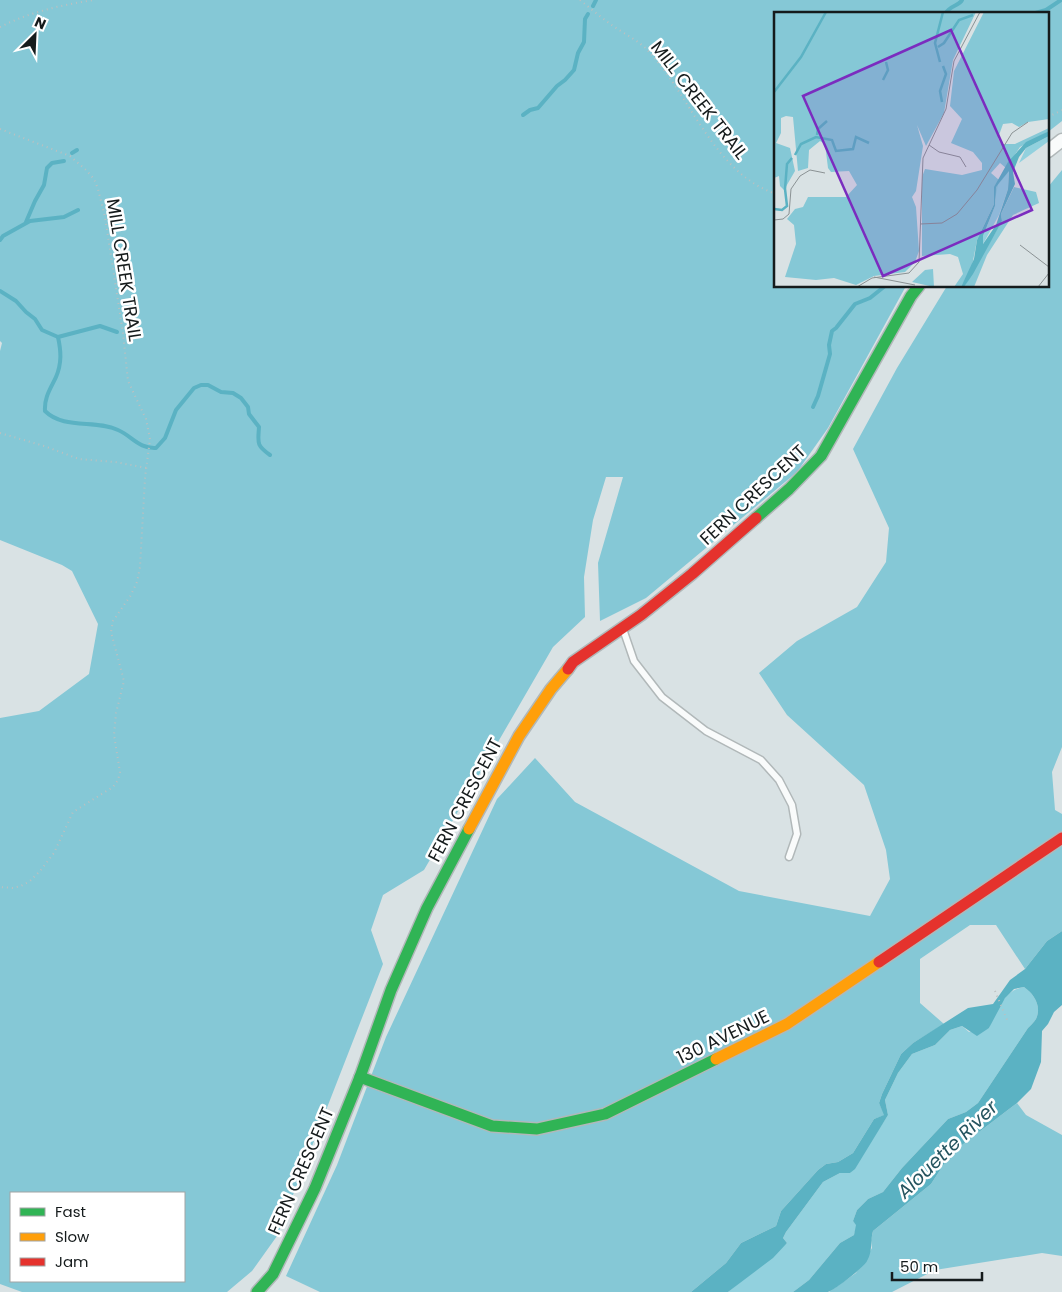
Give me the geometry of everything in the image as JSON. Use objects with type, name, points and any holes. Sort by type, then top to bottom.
[{"type":"street","points":[[1050,149],[1062,140]]},
{"type":"street","name":"FERN CRESCENT","points":[[257,1292],[273,1274],[281,1260],[315,1188],[360,1077],[390,990],[427,908],[519,736],[551,689],[573,662],[623,627],[692,574],[790,489],[821,456],[911,296],[918,288]]},
{"type":"street","name":"130 AVENUE","points":[[360,1077],[492,1126],[537,1129],[606,1114],[787,1024],[1062,838]]},
{"type":"lane","points":[[623,627],[634,661],[662,697],[706,731],[761,760],[779,780],[792,805],[797,834],[789,857]]},
{"type":"path","points":[[0,27],[17,18],[44,9],[94,0]]},
{"type":"path","name":"MILL CREEK TRAIL","points":[[580,0],[646,48],[670,79],[696,119],[737,170],[756,186],[774,193]]},
{"type":"path","points":[[1050,116],[1062,110]]},
{"type":"path","name":"MILL CREEK TRAIL","points":[[0,129],[70,156],[86,170],[96,184],[106,217],[128,381],[146,418],[150,439],[147,468]]},
{"type":"path","points":[[0,433],[79,459],[115,462],[147,468],[140,567],[131,595],[112,621],[111,632],[124,680],[116,713],[114,735],[120,772],[118,780],[113,787],[73,812],[54,853],[30,881],[13,888],[0,887]]},
{"type":"path","points":[[995,991],[1008,1022]]},
{"type":"shaded area","points":[[0,0],[1062,0],[1062,121],[1050,130],[1050,12],[774,12],[774,288],[905,288],[828,428],[797,472],[646,598],[600,621],[598,563],[623,477],[606,477],[593,520],[584,577],[585,617],[553,647],[424,870],[383,895],[371,930],[383,964],[277,1236],[252,1271],[227,1292],[22,1292],[0,1284],[0,718],[39,711],[89,674],[98,624],[72,571],[62,565],[0,540],[0,351],[2,343],[0,341]]},
{"type":"shaded area","points":[[1062,170],[1062,747],[1052,772],[1055,810],[1062,814],[1062,931],[1047,941],[1025,969],[996,925],[970,925],[920,959],[920,1003],[944,1024],[913,1043],[901,1054],[879,1103],[885,1115],[874,1119],[853,1153],[838,1162],[826,1164],[818,1170],[781,1211],[776,1226],[741,1243],[726,1263],[691,1292],[320,1292],[286,1276],[337,1165],[386,1037],[497,799],[535,758],[575,802],[739,891],[870,916],[890,879],[886,850],[864,785],[787,715],[759,673],[797,641],[857,607],[886,562],[889,528],[853,449],[897,368],[946,288],[1050,288],[1050,185]]},
{"type":"shaded area","points":[[1024,987],[1036,1001],[1038,1014],[1036,1019],[978,1103],[966,1112],[948,1119],[902,1168],[883,1192],[868,1199],[857,1210],[853,1221],[857,1225],[854,1235],[840,1243],[809,1280],[793,1292],[728,1292],[787,1243],[783,1238],[786,1232],[823,1182],[840,1173],[850,1173],[888,1115],[885,1100],[898,1073],[912,1054],[935,1045],[950,1030],[962,1026],[969,1032],[989,1028],[998,1008],[1006,997],[1011,992]]},
{"type":"shaded area","points":[[1017,1103],[1026,1115],[1062,1135],[1062,1256],[1042,1253],[935,1270],[892,1292],[829,1292],[856,1273],[872,1248],[873,1231],[931,1184],[946,1161],[962,1145]]},
{"type":"water","name":"Alouette River","points":[[1062,931],[1062,1005],[1054,1012],[1042,1031],[1041,1062],[1031,1089],[1017,1103],[962,1145],[946,1161],[931,1184],[873,1231],[869,1257],[861,1268],[843,1283],[828,1292],[793,1292],[809,1280],[840,1243],[854,1235],[856,1225],[853,1221],[857,1210],[868,1199],[883,1192],[902,1168],[948,1119],[966,1112],[978,1103],[1038,1014],[1036,1001],[1024,987],[1014,989],[1005,998],[989,1028],[977,1036],[962,1026],[950,1030],[935,1045],[912,1054],[898,1073],[885,1100],[888,1115],[855,1169],[850,1173],[840,1173],[823,1182],[786,1232],[783,1238],[787,1243],[773,1258],[728,1292],[691,1292],[726,1263],[741,1243],[776,1226],[781,1211],[818,1170],[826,1164],[838,1162],[853,1153],[874,1119],[884,1115],[879,1103],[901,1054],[913,1043],[968,1008],[993,1004],[1010,980],[1025,969],[1047,941]]},
{"type":"waterway","points":[[593,6],[596,0]]},
{"type":"waterway","points":[[947,12],[962,0]]},
{"type":"waterway","points":[[1039,12],[1046,10],[1061,0]]},
{"type":"waterway","points":[[523,115],[530,110],[538,108],[574,70],[578,53],[584,42],[585,19],[588,14]]},
{"type":"waterway","points":[[72,153],[77,150]]},
{"type":"waterway","points":[[26,222],[44,185],[47,168],[52,163],[64,161]]},
{"type":"waterway","points":[[0,240],[3,236],[30,221],[64,217],[78,210]]},
{"type":"waterway","points":[[813,407],[830,354],[829,345],[832,331],[855,304],[870,298],[882,288]]},
{"type":"waterway","points":[[0,291],[16,301],[35,319],[42,330],[58,337],[60,362],[45,406],[45,411],[53,417],[71,422],[109,427],[118,430],[136,442],[150,448],[156,448],[165,438],[176,410],[194,388],[208,385],[221,392],[233,393],[241,398],[248,407],[249,414],[259,427],[258,440],[260,446],[270,455]]},
{"type":"waterway","points":[[58,337],[100,326],[117,332]]},
{"type":"traffic: fast","points":[[756,518],[789,489],[821,456],[911,296],[917,288]]},
{"type":"traffic: fast","points":[[257,1292],[273,1274],[315,1188],[360,1077],[391,990],[427,908],[469,829]]},
{"type":"traffic: fast","points":[[360,1077],[492,1126],[537,1129],[605,1114],[716,1059]]},
{"type":"traffic: slow","points":[[469,829],[519,736],[551,689],[568,669]]},
{"type":"traffic: slow","points":[[716,1059],[787,1024],[879,962]]},
{"type":"traffic: jam","points":[[568,669],[573,662],[641,615],[692,574],[756,518]]},
{"type":"traffic: jam","points":[[879,962],[1062,838]]}]
